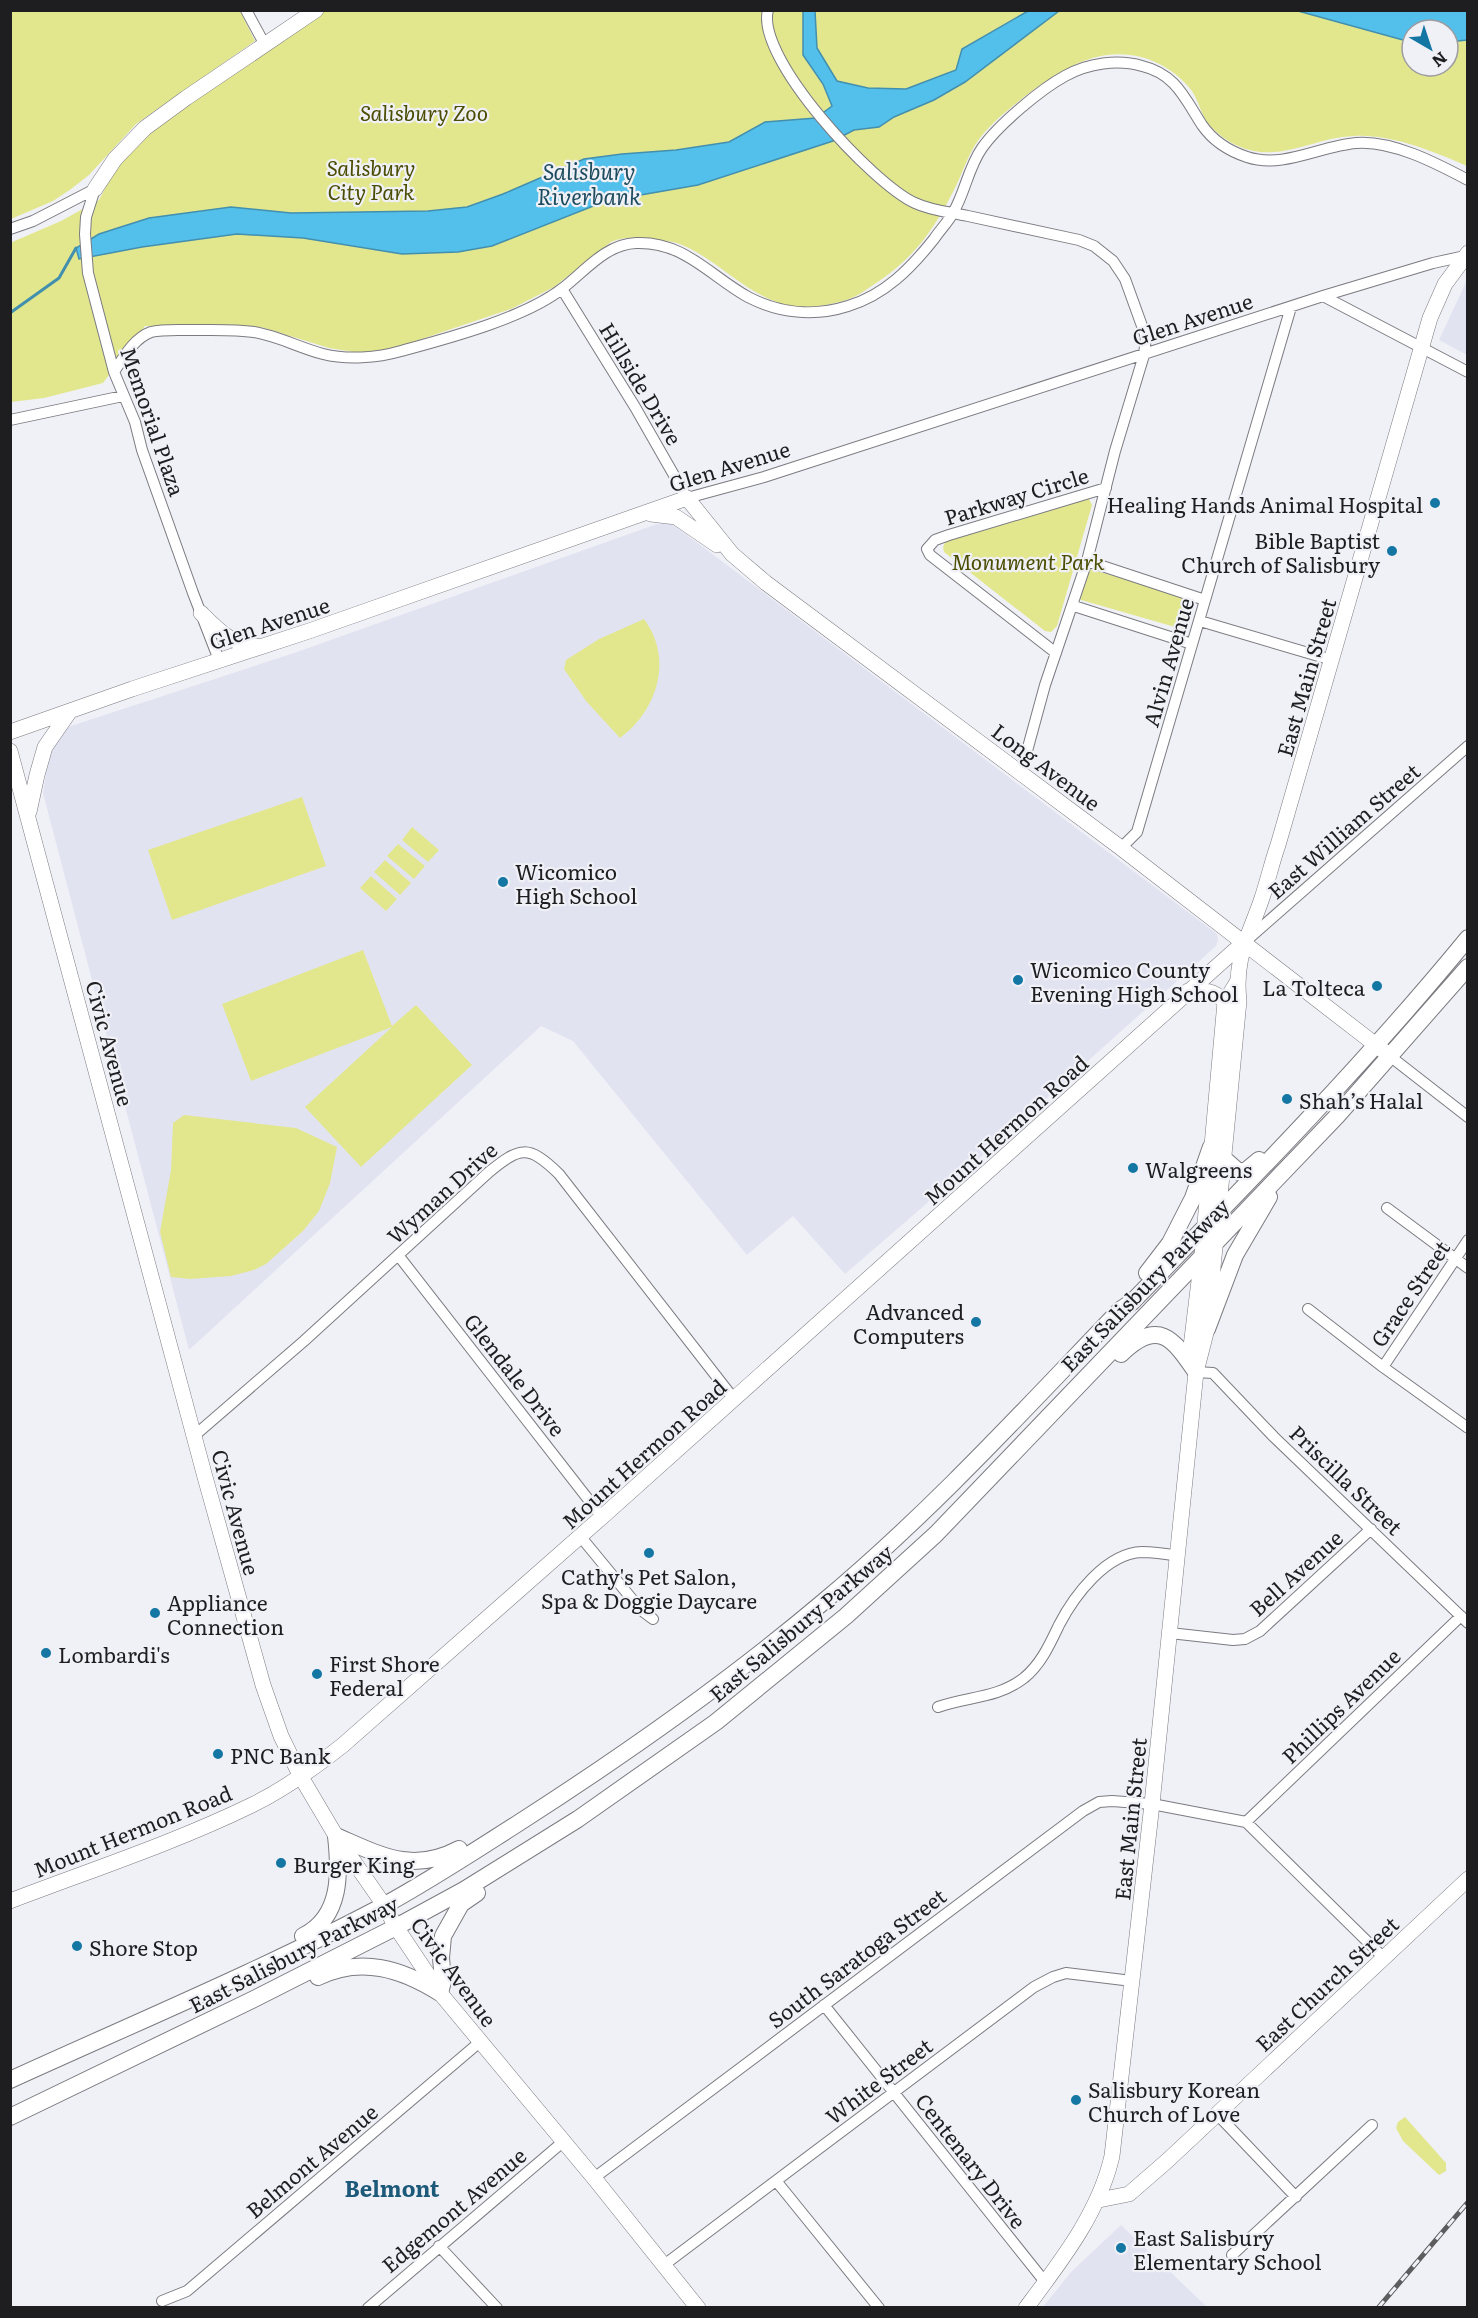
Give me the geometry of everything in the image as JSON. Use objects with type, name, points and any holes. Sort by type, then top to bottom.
[{"type":"main road","name":"East Salisbury Parkway","points":[[10,2080],[184,2001],[384,1905],[449,1867],[583,1782],[742,1668],[824,1602],[904,1528],[982,1452],[1120,1310],[1132,1302],[1296,1133],[1376,1045],[1467,938]]},
{"type":"main road","name":"East Salisbury Parkway","points":[[10,2117],[396,1927],[464,1890],[546,1839],[716,1722],[846,1616],[936,1534],[1284,1173],[1391,1057],[1467,968]]},
{"type":"main road","points":[[1120,1310],[1127,1297],[1170,1243],[1217,1152],[1235,1170],[1244,1172],[1271,1148],[1296,1133]]},
{"type":"main road","points":[[1208,1329],[1235,1255],[1284,1173]]},
{"type":"main road","points":[[1060,1403],[1102,1372],[1133,1342],[1142,1337],[1163,1336],[1172,1340],[1196,1372]]},
{"type":"main road","points":[[184,2001],[223,1974],[312,1932],[328,1911],[337,1894],[339,1869],[336,1836],[386,1858],[405,1862],[442,1859],[551,1792],[583,1782]]},
{"type":"main road","points":[[165,2042],[249,2011],[331,1971],[368,1967],[387,1968],[407,1975],[440,1993],[443,1981],[441,1958],[443,1936],[461,1904],[523,1864],[546,1839]]},
{"type":"street","points":[[246,10],[265,45]]},
{"type":"street","points":[[10,229],[95,189],[115,159],[146,128],[316,10]]},
{"type":"street","points":[[768,10],[766,17],[773,44],[787,73],[816,111],[871,172],[912,202],[932,210],[1079,240],[1094,246],[1113,261],[1125,279],[1146,337],[1144,355],[1087,561],[1074,606],[1056,653],[1021,773]]},
{"type":"street","points":[[114,372],[131,348],[151,332],[183,330],[255,332],[327,355],[381,357],[458,334],[535,306],[562,289],[591,263],[617,246],[632,243],[667,247],[693,259],[747,296],[775,308],[800,313],[821,312],[850,306],[891,284],[912,267],[954,213],[979,152],[1011,116],[1066,75],[1097,65],[1123,61],[1148,67],[1172,81],[1188,98],[1203,127],[1216,141],[1227,149],[1245,156],[1254,159],[1278,159],[1361,142],[1404,151],[1467,180]]},
{"type":"street","name":"Memorial Plaza","points":[[95,189],[86,217],[88,273],[114,372],[135,422],[142,450],[219,660]]},
{"type":"street","name":"Glen Avenue","points":[[10,732],[687,498],[764,477],[1323,296],[1466,254]]},
{"type":"street","name":"East Main Street","points":[[1196,1372],[1190,1355],[1204,1228],[1239,1001],[1237,982],[1243,943],[1261,900],[1437,301],[1445,284],[1466,254]]},
{"type":"street","name":"Hillside Drive","points":[[562,289],[635,407],[687,498]]},
{"type":"street","points":[[1323,296],[1467,372]]},
{"type":"street","name":"Alvin Avenue","points":[[1121,848],[1137,832],[1291,307]]},
{"type":"street","points":[[10,420],[123,396]]},
{"type":"street","name":"Parkway Circle","points":[[1056,653],[930,555],[927,549],[935,540],[949,535],[1106,488]]},
{"type":"street","name":"Long Avenue","points":[[687,498],[732,554],[766,583],[1121,848],[1391,1057]]},
{"type":"street","points":[[644,514],[676,517],[732,554]]},
{"type":"street","points":[[1087,561],[1205,600]]},
{"type":"street","points":[[1074,606],[1192,644]]},
{"type":"street","points":[[201,613],[231,640],[243,645],[262,646]]},
{"type":"street","points":[[1200,621],[1332,660]]},
{"type":"street","points":[[29,815],[45,747],[69,711]]},
{"type":"street","name":"East William Street","points":[[1243,943],[1467,746]]},
{"type":"street","name":"Civic Avenue","points":[[10,751],[194,1436],[263,1685],[281,1736],[301,1777],[336,1836],[384,1905],[440,1993],[564,2141],[698,2307]]},
{"type":"street","points":[[10,795],[29,815]]},
{"type":"street","name":"Mount Hermon Road","points":[[10,1901],[178,1837],[252,1805],[301,1777],[374,1719],[1243,943]]},
{"type":"street","name":"East Main Street","points":[[1026,2307],[1062,2258],[1099,2200],[1113,2156],[1179,1556],[1196,1372],[1208,1329],[1215,1242],[1220,1211],[1217,1152],[1225,1002],[1237,982]]},
{"type":"street","points":[[1188,991],[1211,991],[1225,1002]]},
{"type":"street","points":[[1391,1057],[1467,1117]]},
{"type":"street","name":"Wyman Drive","points":[[194,1436],[250,1389],[503,1161],[521,1152],[531,1153],[559,1174],[734,1399]]},
{"type":"street","points":[[1387,1208],[1467,1268]]},
{"type":"street","name":"Grace Street","points":[[1383,1367],[1467,1240]]},
{"type":"street","name":"Glendale Drive","points":[[398,1256],[602,1517]]},
{"type":"street","points":[[1308,1309],[1467,1428]]},
{"type":"street","name":"Priscilla Street","points":[[1196,1372],[1213,1374],[1274,1437],[1464,1619]]},
{"type":"street","name":"Bell Avenue","points":[[1170,1633],[1233,1640],[1245,1639],[1260,1631],[1371,1529]]},
{"type":"street","points":[[580,1536],[641,1610],[653,1619]]},
{"type":"street","points":[[938,1707],[958,1700],[997,1694],[1025,1676],[1039,1662],[1076,1597],[1102,1570],[1120,1559],[1140,1552],[1179,1556]]},
{"type":"street","name":"Phillips Avenue","points":[[1246,1822],[1464,1619]]},
{"type":"street","name":"South Saratoga Street","points":[[594,2178],[1083,1810],[1099,1802],[1112,1801],[1152,1804],[1246,1822]]},
{"type":"street","points":[[1246,1822],[1384,1958]]},
{"type":"street","name":"East Church Street","points":[[1099,2200],[1129,2194],[1467,1879]]},
{"type":"street","name":"White Street","points":[[664,2265],[1034,1988],[1053,1977],[1066,1973],[1132,1981]]},
{"type":"street","name":"Centenary Drive","points":[[824,2005],[1045,2282]]},
{"type":"street","name":"Belmont Avenue","points":[[162,2301],[187,2291],[481,2041]]},
{"type":"street","points":[[1217,2114],[1296,2197]]},
{"type":"street","points":[[1232,2255],[1372,2125]]},
{"type":"street","name":"Edgemont Avenue","points":[[368,2307],[564,2141]]},
{"type":"street","points":[[777,2182],[879,2307]]},
{"type":"street","points":[[439,2246],[497,2307]]},
{"type":"shaded area","points":[[1467,280],[1467,355],[1439,340]]},
{"type":"shaded area","name":"Wicomico High School","points":[[667,523],[675,526],[1217,934],[1216,946],[991,1148],[845,1274],[793,1216],[747,1255],[573,1041],[541,1026],[189,1350],[43,793],[49,756],[57,740],[68,727],[297,652],[657,524]]},
{"type":"shaded area","name":"East Salisbury Elementary School","points":[[1121,2225],[1207,2307],[1043,2307],[1071,2272]]},
{"type":"green space","points":[[11,11],[240,11],[255,41],[136,124],[89,175],[71,189],[53,201],[11,219]]},
{"type":"green space","name":"Salisbury City Park","points":[[324,11],[1467,11],[1467,166],[1412,145],[1368,136],[1340,137],[1273,152],[1246,149],[1229,141],[1213,129],[1205,119],[1192,91],[1170,70],[1141,57],[1124,54],[1107,55],[1075,64],[1060,72],[1032,91],[996,121],[975,145],[946,205],[914,251],[894,270],[864,291],[846,300],[811,307],[790,306],[759,294],[706,258],[677,243],[628,238],[611,242],[554,287],[511,309],[392,349],[354,352],[329,348],[261,327],[145,326],[103,383],[44,398],[11,402],[10,243],[61,221],[99,200],[114,171],[143,137],[290,31]]},
{"type":"green space","name":"Monument Park","points":[[1088,497],[1092,505],[1057,626],[1051,632],[1045,631],[944,552],[943,547],[947,539]]},
{"type":"green space","points":[[1089,569],[1190,597],[1195,603],[1188,627],[1182,629],[1081,600]]},
{"type":"green space","points":[[644,619],[653,634],[658,651],[657,683],[644,714],[620,738],[586,701],[564,669],[566,660],[599,639]]},
{"type":"green space","points":[[302,797],[326,866],[172,920],[148,850]]},
{"type":"green space","points":[[412,827],[439,850],[428,862],[402,840]]},
{"type":"green space","points":[[398,844],[425,866],[414,879],[387,856]]},
{"type":"green space","points":[[385,860],[411,883],[400,895],[374,872]]},
{"type":"green space","points":[[371,876],[397,899],[386,911],[360,888]]},
{"type":"green space","points":[[363,950],[392,1026],[416,1005],[472,1065],[361,1167],[305,1107],[392,1027],[251,1081],[222,1004]]},
{"type":"green space","points":[[184,1115],[296,1128],[337,1147],[330,1183],[319,1211],[303,1231],[266,1264],[254,1270],[231,1276],[190,1279],[171,1277],[160,1232],[171,1170],[173,1123]]},
{"type":"green space","points":[[1405,2117],[1446,2163],[1446,2171],[1439,2175],[1403,2141],[1396,2128],[1398,2122]]},
{"type":"water","name":"Salisbury Riverbank","points":[[803,11],[815,11],[817,48],[837,81],[868,88],[906,89],[956,70],[962,49],[1028,11],[1059,11],[965,82],[934,100],[894,117],[879,127],[854,130],[833,141],[698,185],[606,201],[492,246],[458,252],[402,254],[303,238],[237,234],[142,247],[79,259],[76,248],[99,234],[149,218],[231,207],[291,213],[428,211],[467,207],[584,159],[729,142],[765,122],[816,118],[832,106],[823,84],[803,55]]},
{"type":"water","points":[[1298,11],[1467,11],[1467,40],[1460,41],[1460,18],[1400,18],[1400,39]]},
{"type":"waterway","points":[[10,313],[59,278],[76,248]]},
{"type":"railway","points":[[1378,2308],[1468,2202]]},
{"type":"place","name":"Healing Hands Animal Hospital","points":[[1435,503]]},
{"type":"place","name":"Bible Baptist Church of Salisbury","points":[[1392,551]]},
{"type":"place","name":"Wicomico High School","points":[[503,882]]},
{"type":"place","name":"Wicomico County Evening High School","points":[[1018,980]]},
{"type":"place","name":"La Tolteca","points":[[1377,986]]},
{"type":"place","name":"Shah’s Halal","points":[[1287,1099]]},
{"type":"place","name":"Walgreens","points":[[1133,1168]]},
{"type":"place","name":"Advanced Computers","points":[[976,1322]]},
{"type":"place","name":"Cathy's Pet Salon, Spa & Doggie Daycare","points":[[649,1553]]},
{"type":"place","name":"Appliance Connection","points":[[155,1613]]},
{"type":"place","name":"Lombardi's","points":[[46,1653]]},
{"type":"place","name":"First Shore Federal","points":[[317,1674]]},
{"type":"place","name":"PNC Bank","points":[[218,1754]]},
{"type":"place","name":"Burger King","points":[[281,1863]]},
{"type":"place","name":"Shore Stop","points":[[77,1946]]},
{"type":"place","name":"Salisbury Korean Church of Love","points":[[1076,2100]]},
{"type":"place","name":"East Salisbury Elementary School","points":[[1121,2248]]},
{"type":"district","name":"Belmont","points":[[392,2187]]},
{"type":"park label","name":"Salisbury Zoo","points":[[424,111]]}]
